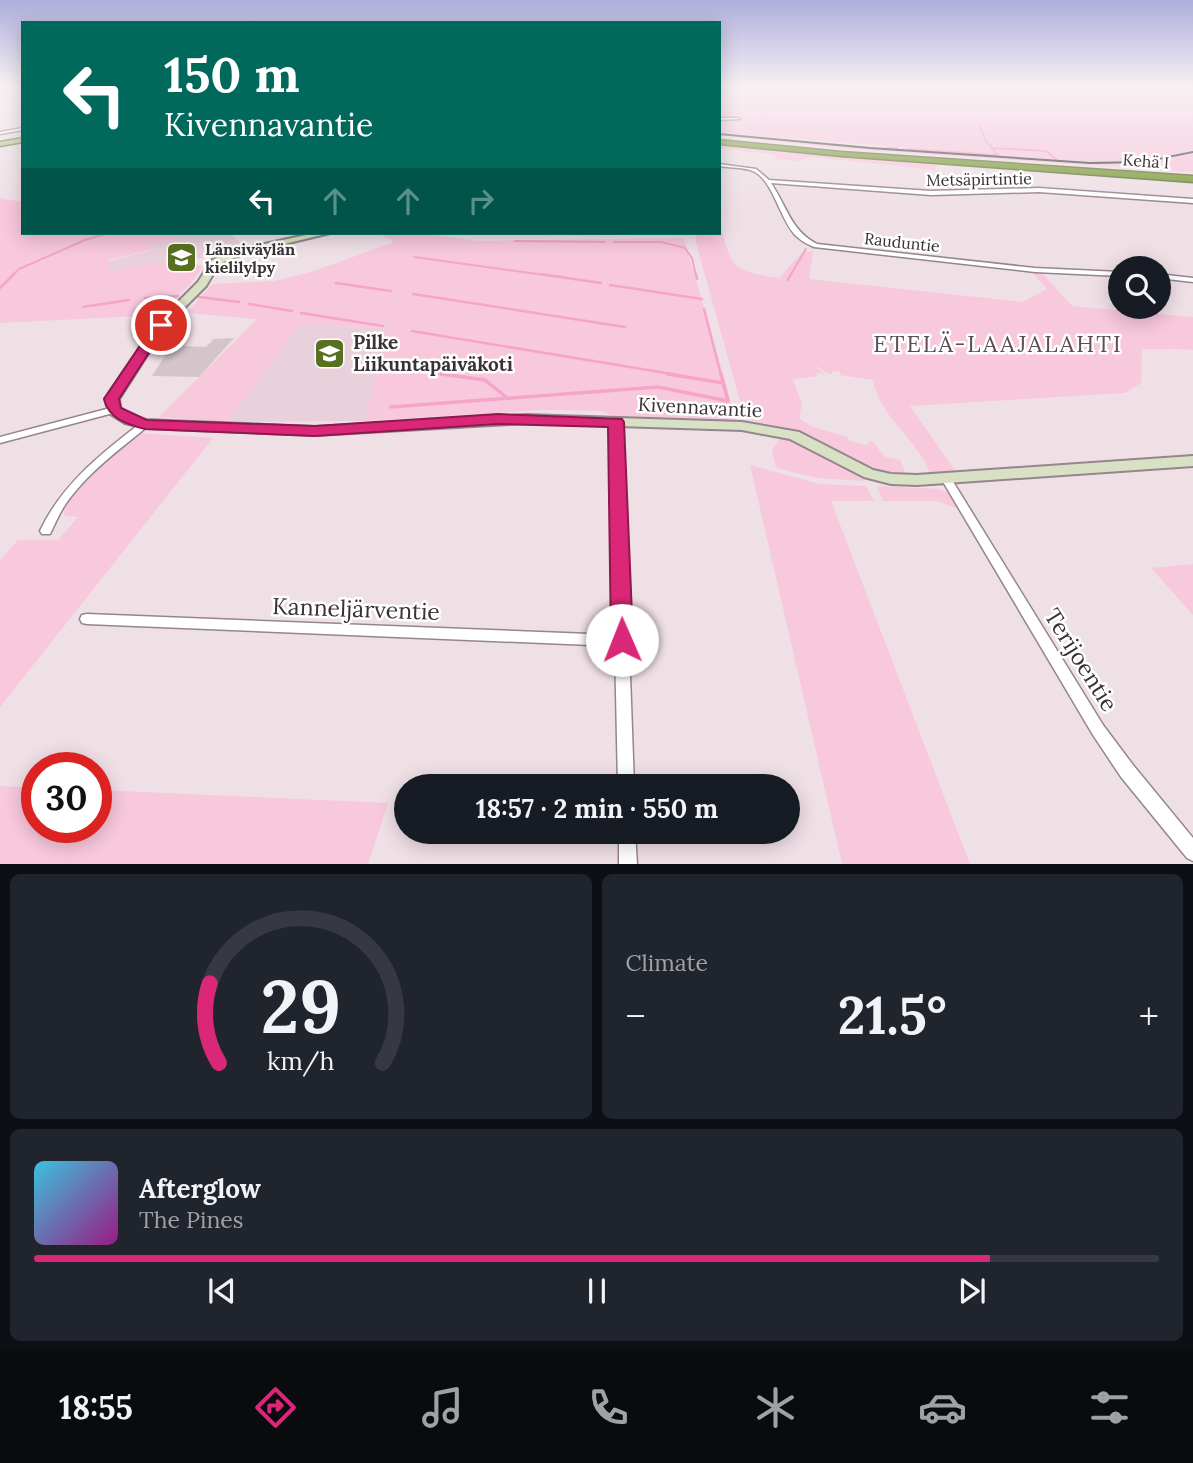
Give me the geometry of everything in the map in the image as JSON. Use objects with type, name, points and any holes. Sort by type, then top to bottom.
[{"type":"highway","name":"Kehä I","points":[[721,140],[863,155],[1193,177]]},
{"type":"main road","points":[[0,144],[21,140]]},
{"type":"street","points":[[0,133],[21,130]]},
{"type":"street","points":[[721,165],[755,171],[766,181]]},
{"type":"street","name":"Metsäpirtintie","points":[[766,181],[933,193],[1039,190],[1193,201]]},
{"type":"street","name":"Rauduntie","points":[[766,181],[799,236],[817,246],[1035,270],[1108,273]]},
{"type":"street","points":[[0,440],[114,410],[112,399],[118,386],[161,325],[202,284],[215,262],[240,252],[317,235]]},
{"type":"street","points":[[1171,277],[1193,280]]},
{"type":"street","name":"Kivennavantie","points":[[114,410],[130,420],[145,424],[315,431],[498,419],[764,429],[794,435],[852,467],[891,479],[947,480],[1193,461]]},
{"type":"street","points":[[616,422],[626,774]]},
{"type":"street","points":[[46,531],[51,514],[104,457],[145,424]]},
{"type":"street","name":"Terijoentie","points":[[947,480],[1098,730],[1126,771],[1193,852]]},
{"type":"street","name":"Kanneljärventie","points":[[87,619],[622,640]]},
{"type":"street","points":[[627,844],[628,864]]},
{"type":"shaded area","points":[[721,127],[1193,127],[1193,150],[1125,161],[1056,159],[721,133]]},
{"type":"shaded area","points":[[721,133],[820,143],[1079,160],[1143,159],[1193,150],[1193,153],[1142,163],[1081,163],[853,147]]},
{"type":"shaded area","points":[[721,135],[1081,163],[1142,163],[1193,153],[1193,172],[848,149]]},
{"type":"shaded area","points":[[721,146],[935,165],[936,170],[810,157],[799,161],[777,159],[774,154],[721,149]]},
{"type":"shaded area","points":[[0,198],[21,202],[21,235],[190,235],[151,243],[150,250],[108,260],[109,272],[148,264],[189,261],[203,267],[159,315],[0,323]]},
{"type":"shaded area","points":[[721,228],[736,265],[750,272],[779,278],[801,254],[813,251],[809,279],[1023,302],[1047,289],[1032,272],[1041,272],[1072,306],[1108,309],[1108,319],[1171,319],[1171,315],[1193,317],[1193,350],[1142,349],[1141,383],[1125,393],[910,406],[958,475],[931,477],[918,451],[883,407],[873,380],[840,375],[840,372],[832,371],[832,374],[836,375],[826,373],[813,363],[824,374],[815,373],[818,376],[793,379],[802,404],[799,418],[812,427],[848,437],[847,440],[867,445],[869,441],[873,442],[885,457],[900,460],[906,474],[874,470],[791,429],[745,419],[696,243],[696,235],[721,235]]},
{"type":"shaded area","points":[[190,235],[231,235],[246,248],[175,264],[148,264],[108,272],[108,261],[150,251],[151,243]]},
{"type":"shaded area","points":[[382,235],[431,235],[479,241],[684,238],[736,420],[620,418],[601,411],[542,410],[365,421],[387,328],[299,325],[227,422],[159,417],[257,319],[187,313],[212,284],[274,281],[311,272],[394,242]]},
{"type":"shaded area","name":"Pilke Liikuntapäiväkoti","points":[[299,325],[388,328],[365,421],[227,422]]},
{"type":"shaded area","points":[[138,433],[213,438],[0,707],[0,560],[18,540],[58,540],[78,517],[65,516],[63,508],[108,457]]},
{"type":"shaded area","points":[[781,437],[806,445],[861,475],[865,481],[817,478],[776,468],[772,450]]},
{"type":"shaded area","points":[[750,465],[819,484],[866,486],[874,501],[831,501],[970,864],[842,864]]},
{"type":"shaded area","points":[[877,488],[939,489],[952,495],[961,510],[937,501],[883,501]]},
{"type":"shaded area","points":[[1193,564],[1193,615],[1151,568]]},
{"type":"shaded area","points":[[0,786],[21,787],[21,843],[112,843],[112,791],[388,803],[368,864],[0,864]]},
{"type":"building","points":[[234,338],[199,377],[152,376],[173,343],[186,342],[184,346],[206,347],[214,339]]},
{"type":"waterway","points":[[980,127],[987,143]]},
{"type":"waterway","points":[[989,144],[992,148]]},
{"type":"waterway","points":[[887,148],[897,148]]},
{"type":"waterway","points":[[908,149],[998,155],[992,148]]},
{"type":"waterway","points":[[992,148],[1046,151],[1057,160]]},
{"type":"waterway","points":[[0,288],[19,269],[101,235]]},
{"type":"waterway","points":[[515,241],[605,242]]},
{"type":"waterway","points":[[614,242],[661,242],[685,248],[692,258],[696,276]]},
{"type":"waterway","points":[[790,276],[806,249]]},
{"type":"waterway","points":[[414,257],[552,276]]},
{"type":"waterway","points":[[540,274],[601,283]]},
{"type":"waterway","points":[[696,274],[697,279]]},
{"type":"waterway","points":[[788,280],[790,276]]},
{"type":"waterway","points":[[336,283],[391,291]]},
{"type":"waterway","points":[[610,285],[702,299]]},
{"type":"waterway","points":[[413,294],[625,327]]},
{"type":"waterway","points":[[145,298],[178,296]]},
{"type":"waterway","points":[[199,297],[239,302]]},
{"type":"waterway","points":[[83,307],[129,300]]},
{"type":"waterway","points":[[249,304],[292,311]]},
{"type":"waterway","points":[[704,309],[721,375]]},
{"type":"waterway","points":[[301,313],[383,326]]},
{"type":"waterway","points":[[412,331],[678,375]]},
{"type":"waterway","points":[[407,369],[453,375]]},
{"type":"waterway","points":[[441,374],[485,380],[506,397]]},
{"type":"waterway","points":[[668,374],[723,383]]},
{"type":"waterway","points":[[391,407],[658,387],[728,401],[721,374]]},
{"type":"tram line","points":[[721,134],[870,148],[1090,163],[1143,162],[1193,152]]},
{"type":"place","name":"Länsiväylän kielilylpy","points":[[182,258]]},
{"type":"place","name":"Pilke Liikuntapäiväkoti","points":[[330,353]]},
{"type":"district","name":"ETELÄ-LAAJALAHTI","points":[[998,344]]},
{"type":"route","points":[[161,325],[113,393],[112,399],[114,410],[130,420],[145,424],[183,428],[315,431],[498,419],[616,422],[622,640]]}]
